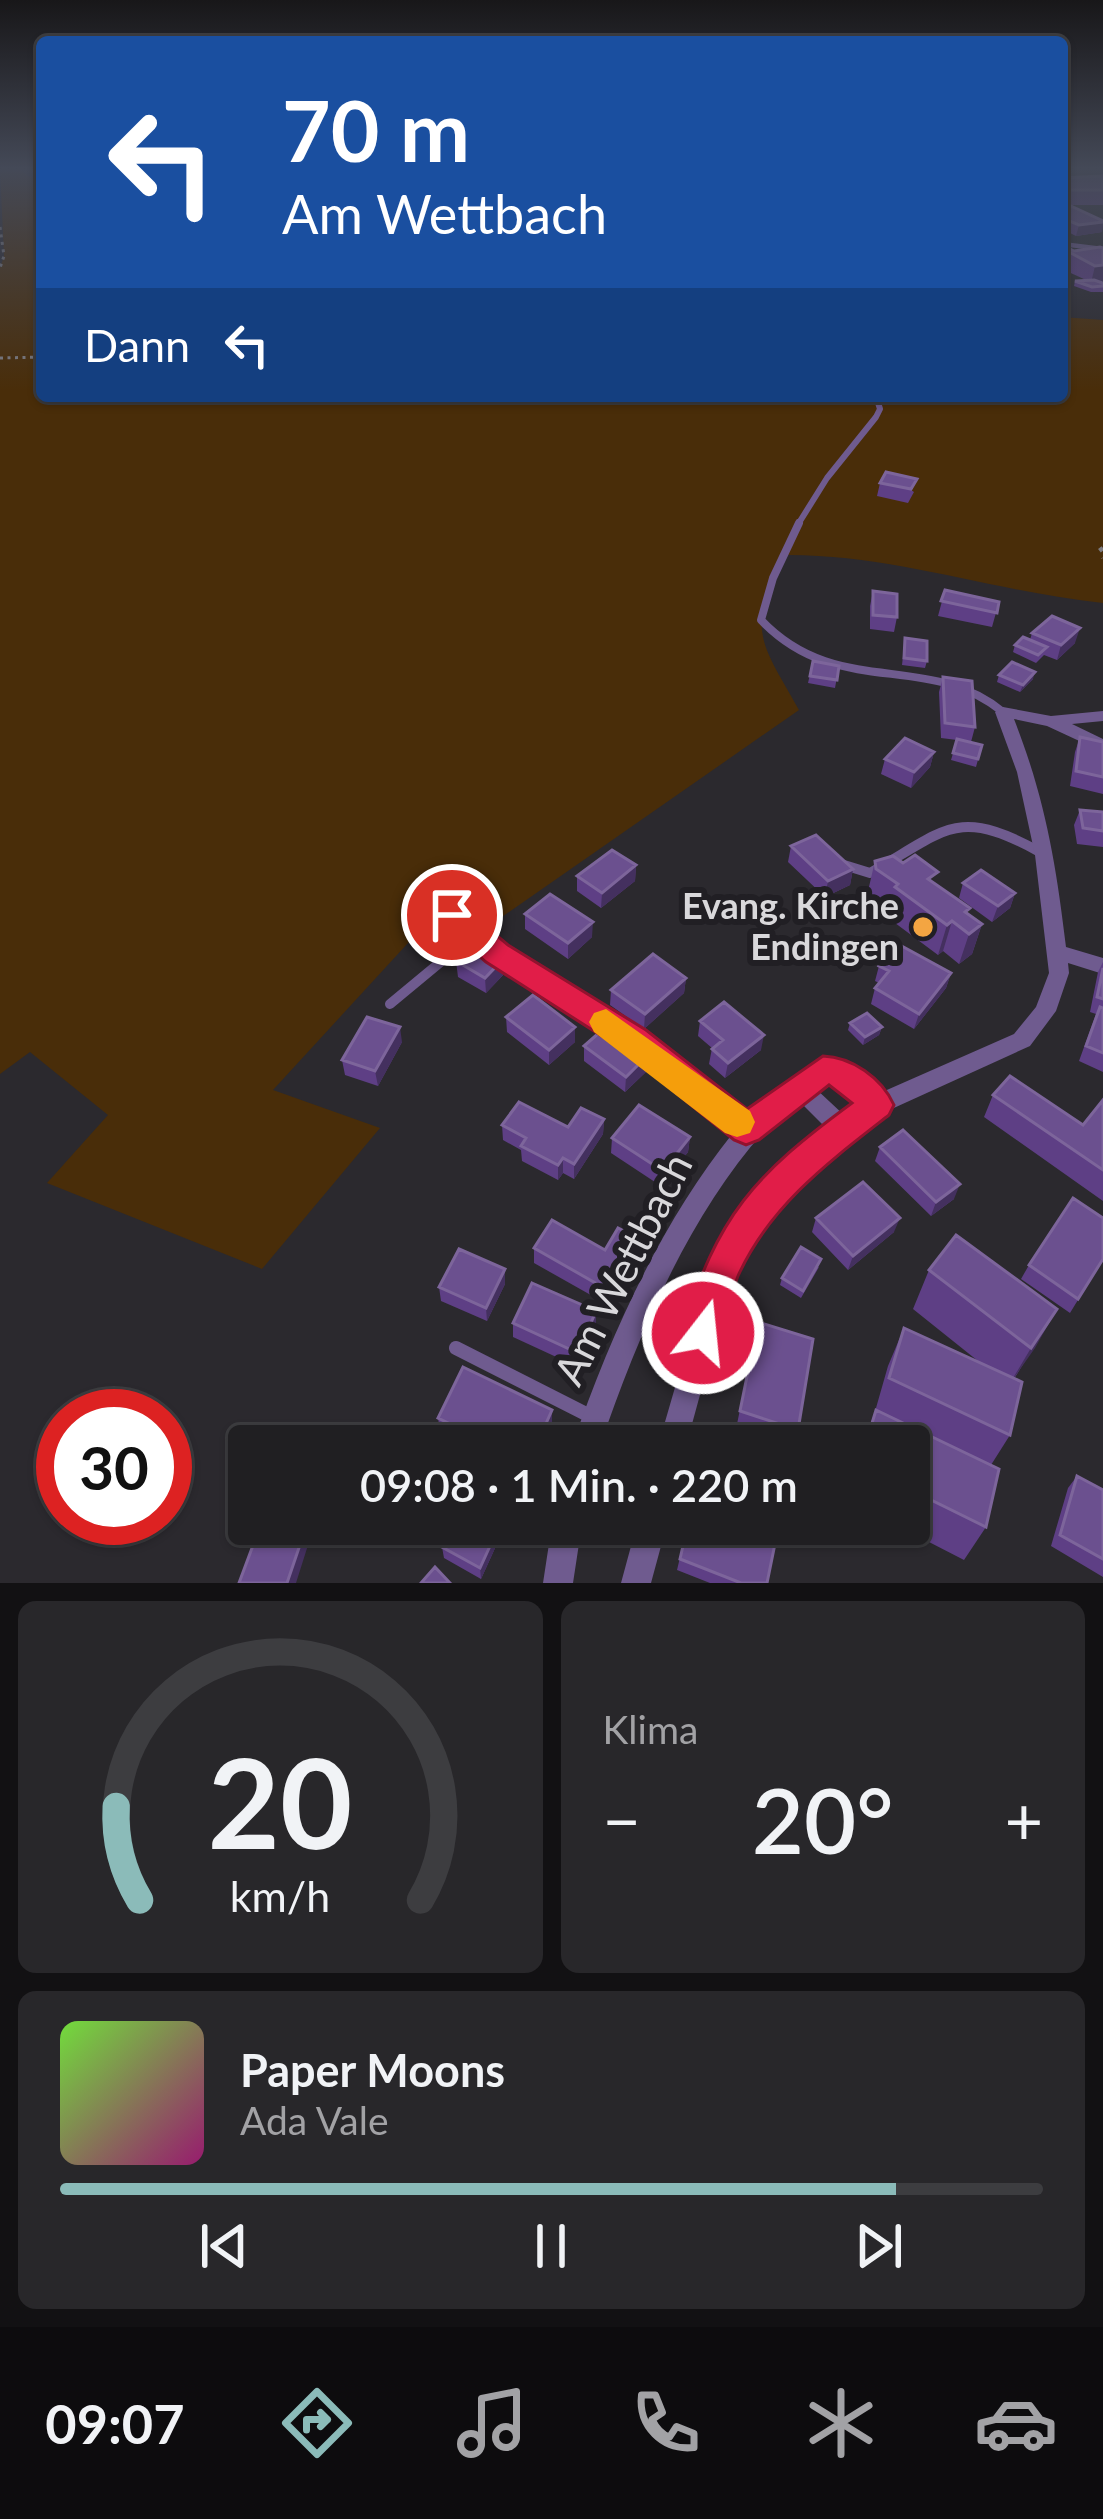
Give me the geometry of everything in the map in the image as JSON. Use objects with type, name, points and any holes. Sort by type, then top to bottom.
[{"type":"street","points":[[1003,712],[1051,721],[1103,746]]},
{"type":"street","points":[[678,1425],[721,1269],[740,1234],[800,1162],[877,1105],[1022,1040],[1045,1011],[1059,973],[1045,855],[1026,772],[1003,712]]},
{"type":"street","points":[[1051,721],[1103,716]]},
{"type":"street","points":[[452,915],[472,936],[634,1039],[746,1130]]},
{"type":"street","points":[[1055,951],[1103,966]]},
{"type":"street","points":[[842,1128],[798,1086],[823,1070],[839,1071],[877,1105]]},
{"type":"street","name":"Am Wettbach","points":[[592,1425],[665,1258],[717,1168],[746,1130],[798,1086]]},
{"type":"street","points":[[558,1583],[564,1545]]},
{"type":"street","points":[[636,1583],[646,1545]]},
{"type":"lane","points":[[1068,245],[1103,249]]},
{"type":"lane","points":[[878,402],[880,410],[873,425],[839,461],[794,537],[767,589],[761,620],[792,650],[868,675],[971,687],[989,694],[1003,712]]},
{"type":"lane","points":[[844,865],[870,873],[944,831],[967,825],[990,826],[1045,855]]},
{"type":"lane","points":[[390,1004],[472,936]]},
{"type":"lane","points":[[457,1348],[594,1418]]},
{"type":"path","points":[[0,358],[36,357]]},
{"type":"path","points":[[1103,548],[1099,551],[1103,558]]},
{"type":"shaded area","points":[[3,243],[36,243],[36,402],[1068,402],[1068,317],[1103,320],[1103,603],[905,567],[785,555],[765,602],[763,636],[799,710],[496,921],[431,918],[273,1090],[380,1128],[262,1269],[47,1183],[108,1115],[30,1052],[0,1074],[0,268]]},
{"type":"building","points":[[1068,248],[1103,248],[1103,265],[1095,266]]},
{"type":"building","points":[[1094,280],[1103,286],[1075,281]]},
{"type":"building","points":[[886,472],[917,479],[911,489],[880,483]]},
{"type":"building","points":[[945,590],[999,602],[997,613],[941,601]]},
{"type":"building","points":[[873,591],[897,594],[897,617],[873,615]]},
{"type":"building","points":[[1052,616],[1080,628],[1061,645],[1032,633]]},
{"type":"building","points":[[1023,637],[1047,647],[1038,655],[1015,645]]},
{"type":"building","points":[[905,638],[927,641],[927,661],[904,658]]},
{"type":"building","points":[[813,661],[839,666],[837,680],[810,676]]},
{"type":"building","points":[[1012,662],[1035,672],[1023,685],[999,675]]},
{"type":"building","points":[[943,677],[972,681],[975,727],[945,723]]},
{"type":"building","points":[[1080,737],[1103,742],[1103,777],[1076,771]]},
{"type":"building","points":[[905,738],[934,752],[914,772],[885,759]]},
{"type":"building","points":[[957,739],[982,745],[978,759],[953,753]]},
{"type":"building","points":[[1080,810],[1103,812],[1103,831],[1083,828]]},
{"type":"building","points":[[816,835],[853,869],[828,881],[791,846]]},
{"type":"building","points":[[612,850],[636,865],[602,893],[577,876]]},
{"type":"building","points":[[915,855],[938,872],[928,879],[970,908],[965,912],[982,924],[969,934],[952,921],[947,925],[876,869],[875,861],[893,856],[903,863]]},
{"type":"building","points":[[981,870],[1015,893],[998,906],[963,883]]},
{"type":"building","points":[[550,894],[593,922],[568,943],[525,914]]},
{"type":"building","points":[[477,940],[506,956],[485,978],[456,961]]},
{"type":"building","points":[[898,944],[951,973],[919,1014],[875,988],[889,971],[879,966]]},
{"type":"building","points":[[653,954],[686,978],[645,1014],[611,990]]},
{"type":"building","points":[[1103,968],[1103,999],[1097,997]]},
{"type":"building","points":[[533,995],[575,1027],[549,1050],[506,1017]]},
{"type":"building","points":[[724,1002],[764,1035],[728,1063],[712,1049],[723,1040],[700,1021]]},
{"type":"building","points":[[1103,1008],[1103,1053],[1086,1046]]},
{"type":"building","points":[[867,1013],[882,1027],[865,1037],[850,1023]]},
{"type":"building","points":[[367,1017],[400,1027],[375,1071],[342,1060]]},
{"type":"building","points":[[608,1025],[649,1054],[626,1077],[584,1046]]},
{"type":"building","points":[[1010,1076],[1083,1125],[1103,1100],[1103,1170],[993,1095]]},
{"type":"building","points":[[519,1102],[568,1127],[581,1108],[604,1119],[574,1164],[563,1158],[558,1165],[521,1146],[526,1138],[502,1125]]},
{"type":"building","points":[[639,1105],[690,1137],[663,1171],[612,1138]]},
{"type":"building","points":[[903,1130],[960,1184],[936,1202],[880,1147]]},
{"type":"building","points":[[863,1182],[900,1218],[853,1256],[816,1218]]},
{"type":"building","points":[[1073,1198],[1103,1218],[1103,1259],[1078,1299],[1029,1265]]},
{"type":"building","points":[[552,1220],[605,1250],[618,1228],[644,1241],[613,1293],[534,1248]]},
{"type":"building","points":[[956,1235],[1057,1309],[1031,1348],[929,1270]]},
{"type":"building","points":[[801,1247],[821,1259],[803,1291],[782,1278]]},
{"type":"building","points":[[459,1249],[505,1269],[486,1308],[439,1287]]},
{"type":"building","points":[[532,1283],[596,1311],[578,1353],[513,1323]]},
{"type":"building","points":[[758,1322],[813,1339],[799,1425],[783,1425],[740,1411]]},
{"type":"building","points":[[904,1328],[1022,1382],[1010,1435],[889,1378]]},
{"type":"building","points":[[463,1367],[552,1410],[545,1425],[452,1425],[438,1418]]},
{"type":"building","points":[[876,1410],[907,1425],[871,1425]]},
{"type":"building","points":[[930,1436],[999,1469],[986,1527],[930,1499]]},
{"type":"building","points":[[1077,1476],[1103,1490],[1103,1559],[1060,1535]]},
{"type":"building","points":[[253,1545],[300,1545],[287,1583],[239,1583]]},
{"type":"building","points":[[443,1545],[490,1545],[480,1568]]},
{"type":"building","points":[[683,1545],[775,1545],[767,1583],[741,1583],[680,1559]]},
{"type":"building","points":[[435,1567],[450,1583],[421,1583]]},
{"type":"slow traffic","points":[[606,1022],[737,1122]]},
{"type":"place","name":"Evang. Kirche Endingen","points":[[923,927]]},
{"type":"route","points":[[452,915],[472,936],[634,1039],[746,1130],[823,1070],[839,1071],[877,1105],[800,1162],[767,1196],[721,1269],[703,1333]]}]
